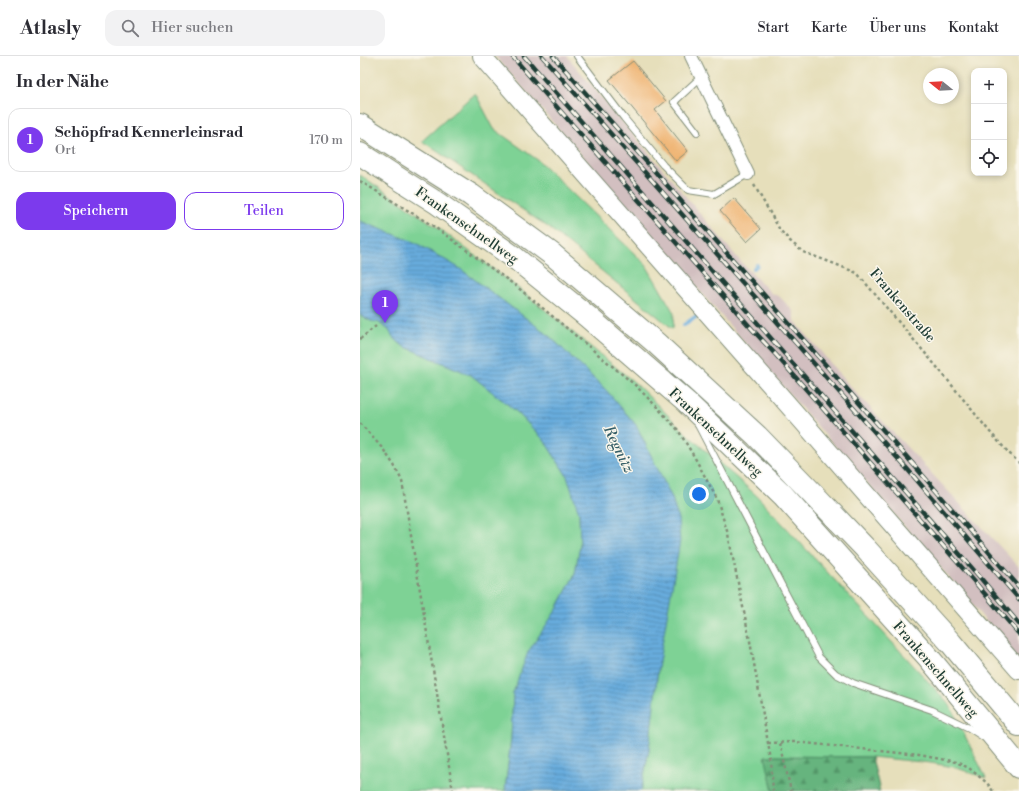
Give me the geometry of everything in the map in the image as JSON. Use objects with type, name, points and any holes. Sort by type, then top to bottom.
[{"type":"highway","name":"Frankenschnellweg","points":[[360,125],[471,195],[552,255],[656,343],[757,436],[865,548],[950,643],[1019,725]]},
{"type":"highway","name":"Frankenschnellweg","points":[[360,154],[437,203],[515,258],[588,317],[686,402],[783,495],[928,658],[1015,762]]},
{"type":"main road","points":[[482,56],[1019,670]]},
{"type":"street","points":[[691,56],[748,174]]},
{"type":"lane","points":[[576,56],[624,118],[663,164],[688,190],[714,194],[748,174]]},
{"type":"lane","points":[[698,132],[674,102],[701,77]]},
{"type":"lane","points":[[686,402],[819,657],[836,674],[854,683],[932,710],[969,728],[987,740]]},
{"type":"lane","points":[[993,744],[1015,762]]},
{"type":"path","name":"Frankenstraße","points":[[748,174],[780,230],[790,241],[803,252],[857,274],[942,373],[989,431],[1019,463]]},
{"type":"path","points":[[360,181],[433,226],[516,286],[635,385],[678,430],[717,499],[728,534],[750,641],[771,760],[773,791]]},
{"type":"path","points":[[360,339],[376,326]]},
{"type":"path","points":[[360,423],[383,449],[394,465],[402,481],[452,791]]},
{"type":"path","points":[[768,743],[795,742],[826,745],[919,755],[956,762],[969,768],[994,791]]},
{"type":"path","points":[[780,743],[791,791]]},
{"type":"shaded area","points":[[495,56],[567,56],[741,262],[771,293],[780,297],[794,312],[794,320],[849,385],[1019,567],[1019,661],[960,590]]},
{"type":"green space","points":[[475,93],[494,129],[539,161],[646,265],[674,313],[673,329],[548,227],[422,141]]},
{"type":"green space","points":[[360,175],[440,229],[518,288],[634,382],[689,436],[757,496],[949,704],[986,778],[954,767],[872,757],[766,756],[773,791],[641,791],[649,750],[658,668],[678,519],[672,498],[636,425],[606,390],[547,334],[459,268],[416,243],[360,221]]},
{"type":"green space","points":[[360,315],[371,321],[378,322],[389,330],[393,337],[403,346],[471,375],[517,412],[544,440],[567,476],[579,513],[580,545],[575,574],[513,693],[511,739],[505,791],[360,791]]},
{"type":"green space","points":[[765,756],[872,757],[880,791],[773,791]]},
{"type":"water","name":"Regnitz","points":[[360,221],[416,243],[459,268],[547,334],[606,390],[636,425],[672,498],[678,519],[680,541],[658,668],[649,750],[641,791],[505,791],[511,739],[513,693],[528,652],[557,609],[575,574],[580,545],[579,513],[567,476],[544,440],[517,412],[471,375],[403,346],[393,337],[389,330],[378,322],[371,321],[360,315]]},
{"type":"building","points":[[633,61],[666,101],[655,110],[688,151],[676,161],[609,80]]},
{"type":"building","points":[[734,198],[761,229],[747,242],[720,211]]},
{"type":"waterway","points":[[754,268],[757,265]]},
{"type":"waterway","points":[[684,325],[697,316]]},
{"type":"railway","points":[[512,56],[776,355],[1019,634]]},
{"type":"railway","points":[[524,56],[978,575],[1019,624]]},
{"type":"railway","points":[[542,56],[909,471],[1019,599]]},
{"type":"railway","points":[[553,56],[913,464],[1019,587]]},
{"type":"place","name":"Schöpfrad Kennerleinsrad","points":[[385,323]]}]
